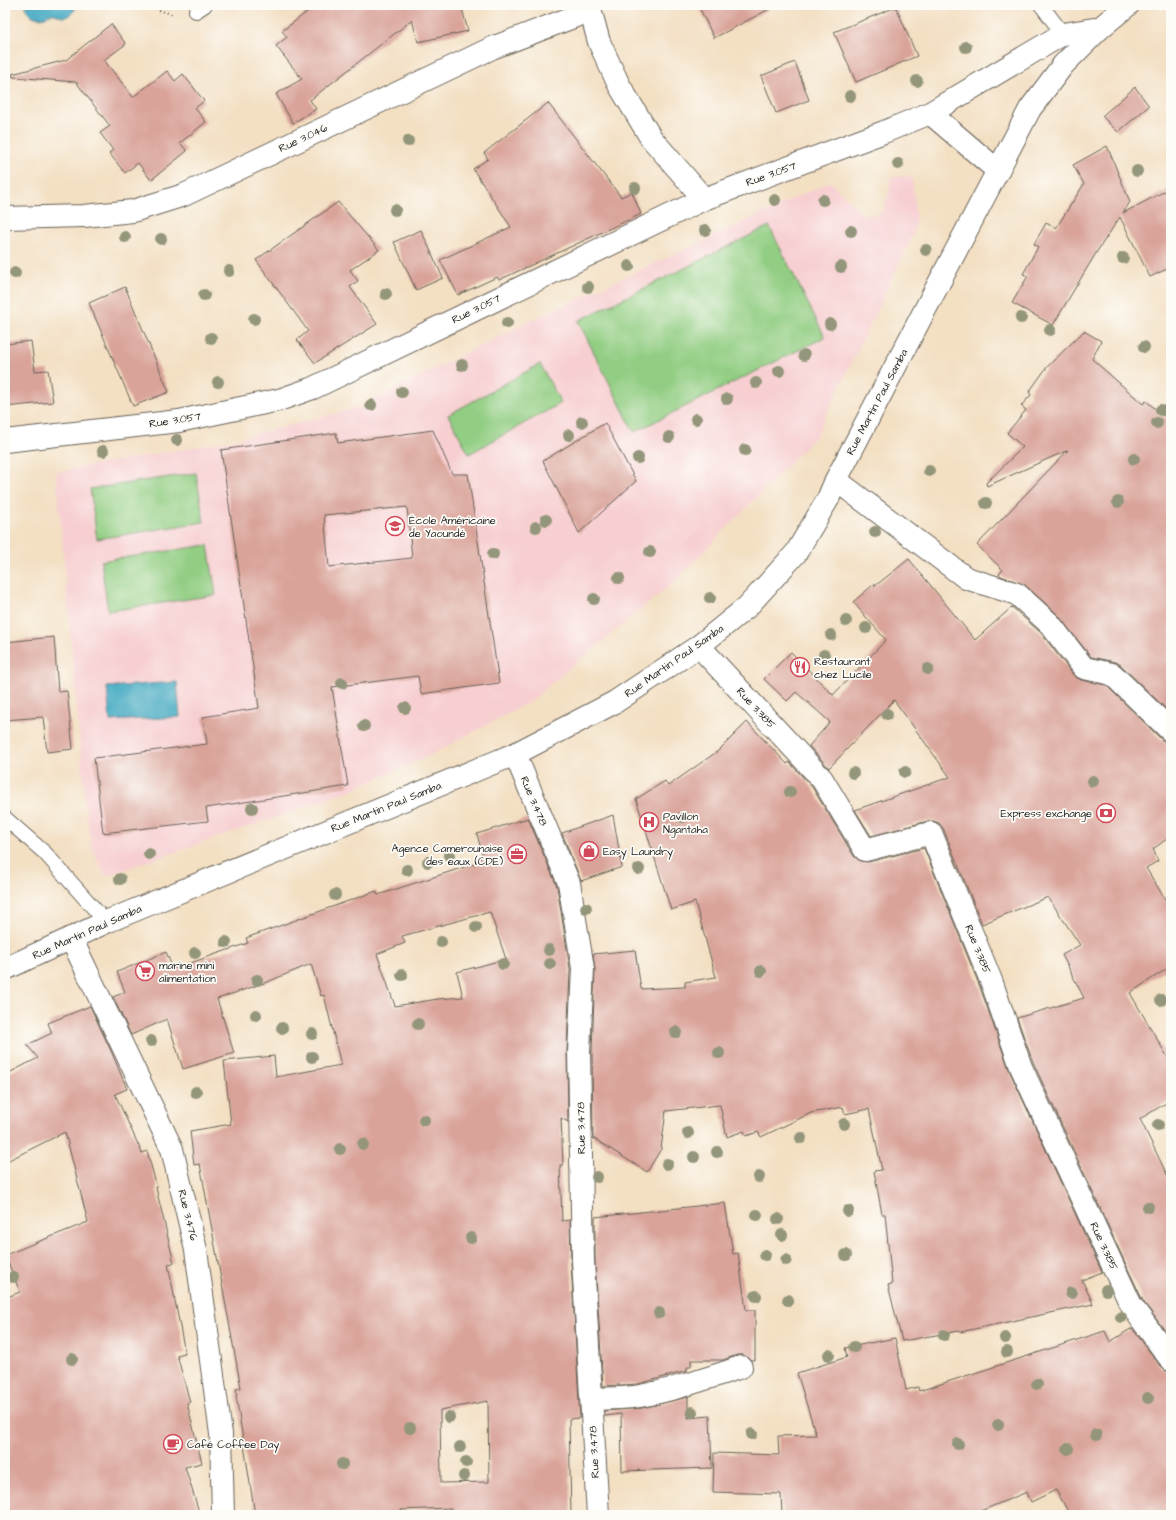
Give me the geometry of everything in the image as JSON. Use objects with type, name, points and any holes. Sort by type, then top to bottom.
[{"type":"street","name":"Rue Martin Paul Samba","points":[[5,969],[106,922],[515,754],[615,702],[699,646],[747,608],[796,553],[828,499],[836,480],[1030,109],[1063,65],[1100,28],[1128,5]]},
{"type":"street","points":[[589,8],[599,42],[619,85],[651,138],[704,199]]},
{"type":"street","name":"Rue 3.046","points":[[5,218],[84,216],[133,211],[184,195],[492,48],[589,8]]},
{"type":"street","name":"Rue 3.057","points":[[5,441],[179,421],[279,400],[306,390],[704,199],[884,132],[930,113],[1063,34],[1100,28]]},
{"type":"street","points":[[930,113],[998,171]]},
{"type":"street","points":[[836,480],[966,578],[1017,594],[1050,624],[1084,668],[1112,674],[1171,731]]},
{"type":"street","name":"Rue 3.385","points":[[699,646],[822,779],[865,850],[931,833],[992,983],[1021,1067],[1132,1305],[1171,1360]]},
{"type":"street","name":"Rue 3.478","points":[[515,754],[569,884],[583,968],[579,1052],[583,1253],[598,1515]]},
{"type":"street","name":"Rue 3.476","points":[[71,938],[172,1149],[196,1250],[221,1434],[223,1515]]},
{"type":"street","points":[[591,1399],[641,1396],[741,1367]]},
{"type":"lane","points":[[1041,5],[1063,34]]},
{"type":"lane","points":[[5,818],[45,853],[106,922]]},
{"type":"shaded area","name":"École Américaine de Yaoundé","points":[[912,176],[916,217],[914,233],[816,436],[676,580],[529,702],[431,755],[356,788],[311,805],[106,876],[92,849],[86,812],[56,472],[228,441],[357,408],[532,320],[830,182],[863,215],[872,215],[882,212],[889,194],[890,177]]},
{"type":"green space","points":[[769,226],[825,337],[634,432],[578,321]]},
{"type":"green space","points":[[540,364],[561,403],[469,454],[448,415]]},
{"type":"green space","points":[[196,473],[204,522],[97,539],[90,489]]},
{"type":"green space","points":[[208,545],[216,595],[108,611],[101,561]]},
{"type":"water","points":[[25,5],[77,5],[74,11],[66,17],[53,14],[38,18],[30,14]]},
{"type":"water","points":[[177,682],[180,717],[110,721],[107,687]]},
{"type":"building","points":[[316,5],[461,5],[468,31],[418,42],[412,20],[310,100],[316,109],[293,123],[276,94],[302,79],[276,46],[287,37],[282,31]]},
{"type":"building","points":[[698,5],[777,5],[714,38]]},
{"type":"building","points":[[896,7],[917,56],[856,82],[834,32]]},
{"type":"building","points":[[111,24],[126,44],[104,60],[133,97],[167,71],[175,81],[183,74],[204,101],[195,108],[206,122],[180,143],[187,151],[151,180],[138,163],[125,173],[109,153],[113,150],[100,133],[110,126],[76,82],[13,77],[12,74],[66,60]]},
{"type":"building","points":[[795,62],[809,100],[776,113],[761,76]]},
{"type":"building","points":[[1135,87],[1149,106],[1118,132],[1102,116]]},
{"type":"building","points":[[548,103],[621,197],[632,192],[641,214],[499,280],[497,277],[458,295],[440,260],[511,227],[473,169],[488,159],[484,153]]},
{"type":"building","points":[[1107,146],[1130,202],[1123,213],[1171,188],[1171,267],[1150,277],[1120,217],[1096,253],[1053,325],[1012,303],[1028,276],[1023,274],[1038,247],[1034,244],[1046,223],[1056,228],[1084,184],[1073,165]]},
{"type":"building","points":[[338,202],[379,250],[350,270],[358,281],[350,287],[377,324],[315,363],[297,340],[308,331],[256,260]]},
{"type":"building","points":[[421,230],[443,278],[416,290],[394,242]]},
{"type":"building","points":[[125,287],[169,392],[133,406],[89,303]]},
{"type":"building","points":[[1084,331],[1101,341],[1092,359],[1143,404],[1146,401],[1171,422],[1171,714],[1121,665],[1115,662],[1091,657],[1058,615],[1025,585],[1001,576],[999,574],[1003,570],[977,545],[1068,450],[987,486],[986,483],[1023,447],[1007,433],[1026,410],[1021,406],[1031,395],[1029,392],[1047,367]]},
{"type":"building","points":[[31,341],[35,371],[48,370],[53,402],[5,407],[5,344]]},
{"type":"building","points":[[605,423],[636,481],[579,533],[543,461]]},
{"type":"building","points":[[433,430],[452,474],[468,474],[499,683],[421,694],[418,676],[332,687],[348,786],[206,808],[208,821],[103,833],[94,758],[207,744],[203,717],[259,708],[221,450],[336,433],[338,443]],"holes":[[[407,507],[412,558],[329,567],[324,515]]]},
{"type":"building","points":[[909,559],[975,640],[1012,607],[1041,633],[1074,676],[1081,680],[1106,685],[1162,740],[1171,743],[1171,836],[1153,849],[1158,861],[1146,868],[1171,909],[1171,966],[1130,993],[1171,1063],[1171,1100],[1140,1119],[1171,1183],[1171,1339],[1143,1301],[1033,1062],[1017,1018],[1084,998],[1062,955],[1080,945],[1048,897],[982,924],[943,828],[939,823],[928,821],[871,836],[855,810],[950,777],[894,700],[829,768],[809,746],[830,722],[796,692],[787,701],[764,679],[791,652],[833,695],[886,640],[853,602],[874,584],[875,586]]},
{"type":"building","points":[[54,637],[58,692],[67,691],[73,749],[47,752],[43,717],[5,720],[5,642]]},
{"type":"building","points":[[747,722],[787,764],[789,762],[812,787],[854,856],[860,861],[868,862],[924,848],[980,987],[1010,1072],[1102,1272],[1082,1280],[1093,1304],[960,1332],[902,1341],[888,1285],[892,1284],[885,1214],[882,1214],[874,1171],[882,1170],[869,1109],[845,1114],[843,1107],[811,1113],[761,1137],[758,1132],[746,1136],[744,1131],[727,1137],[720,1105],[666,1111],[661,1149],[647,1172],[593,1138],[592,1052],[595,969],[593,954],[635,950],[641,989],[685,987],[685,982],[716,977],[695,902],[671,910],[636,799],[665,781],[668,786],[718,751]]},
{"type":"building","points":[[613,815],[622,867],[581,881],[562,833]]},
{"type":"building","points":[[528,818],[557,886],[570,969],[567,1051],[568,1122],[561,1118],[563,1165],[560,1165],[562,1221],[570,1220],[580,1418],[569,1419],[571,1515],[451,1515],[451,1508],[401,1510],[401,1515],[255,1515],[236,1395],[236,1389],[241,1388],[200,1164],[194,1165],[190,1131],[231,1124],[224,1061],[274,1056],[276,1077],[341,1065],[324,995],[321,996],[311,964],[267,982],[217,999],[234,1053],[183,1069],[167,1019],[131,1035],[113,997],[125,992],[117,972],[166,952],[173,969],[248,943],[246,938],[376,891],[378,895],[477,863],[476,859],[483,857],[477,834]],"holes":[[[490,912],[506,959],[457,972],[463,997],[438,999],[395,1006],[377,954],[405,943],[402,936]],[[488,1401],[489,1482],[441,1483],[440,1410]]]},
{"type":"building","points":[[90,1006],[127,1089],[115,1094],[142,1153],[147,1151],[157,1187],[174,1263],[168,1264],[185,1353],[177,1355],[190,1402],[187,1403],[202,1463],[185,1467],[200,1515],[5,1515],[5,1298],[20,1292],[5,1255],[88,1222],[65,1132],[5,1162],[5,1075],[38,1058],[27,1045],[52,1033],[48,1023]]},
{"type":"building","points":[[725,1203],[733,1254],[738,1253],[746,1310],[755,1310],[755,1360],[751,1360],[743,1355],[737,1355],[723,1360],[691,1360],[691,1367],[687,1367],[687,1371],[638,1384],[603,1386],[595,1261],[595,1217]]},
{"type":"building","points":[[1132,1328],[1161,1367],[1166,1371],[1171,1372],[1171,1515],[1070,1515],[1056,1490],[1031,1502],[1027,1492],[971,1515],[838,1515],[838,1512],[782,1514],[781,1494],[713,1492],[714,1453],[779,1455],[778,1436],[816,1435],[797,1373],[847,1357],[845,1348],[895,1338],[906,1390],[918,1387],[919,1391],[1105,1331],[1110,1342]]},
{"type":"building","points":[[688,1397],[688,1418],[710,1416],[712,1468],[622,1471],[621,1414],[605,1416],[604,1411],[642,1408]]},
{"type":"place","name":"École Américaine de Yaoundé","points":[[395,526]]},
{"type":"place","name":"Restaurant chez Lucile","points":[[800,667]]},
{"type":"place","name":"Express exchange","points":[[1106,813]]},
{"type":"place","name":"Pavillon Ngantaha","points":[[649,822]]},
{"type":"place","name":"Easy Laundry","points":[[589,851]]},
{"type":"place","name":"Agence Camerounaise des eaux (CDE)","points":[[517,854]]},
{"type":"place","name":"marine mini alimentation","points":[[145,971]]},
{"type":"place","name":"Café Coffee Day","points":[[173,1444]]}]
